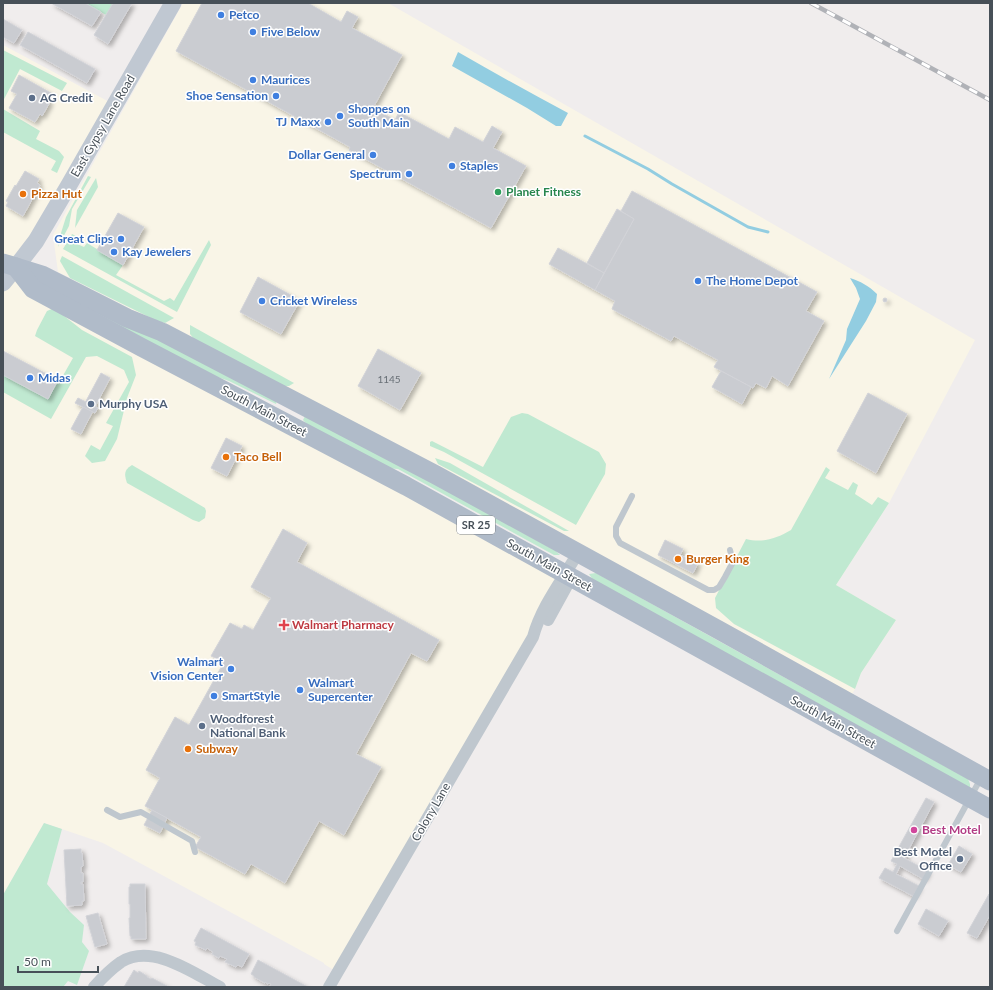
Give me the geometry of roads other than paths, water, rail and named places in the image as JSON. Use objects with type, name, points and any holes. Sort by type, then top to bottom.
[{"type":"main road","name":"East Gypsy Lane Road","points":[[3,282],[10,265],[36,241],[173,3]]},
{"type":"main road","name":"South Main Street","points":[[10,265],[42,275],[127,318],[162,332],[436,475],[986,779]]},
{"type":"main road","name":"South Main Street","points":[[10,265],[33,289],[406,486],[970,798]]},
{"type":"main road","name":"SR 25","points":[[970,798],[990,809]]},
{"type":"street","name":"Colony Lane","points":[[329,987],[533,637],[536,625],[553,592],[569,576],[578,553]]},
{"type":"street","points":[[94,987],[121,962],[140,956],[158,957],[174,963],[220,987]]},
{"type":"lane","points":[[632,496],[616,527],[616,536],[620,543],[708,590],[714,590],[719,587],[725,577],[733,562],[730,550]]},
{"type":"lane","points":[[897,931],[970,798],[986,779]]},
{"type":"lane","points":[[107,810],[120,818],[141,812],[192,841],[195,852]]},
{"type":"water","points":[[458,52],[568,113],[561,126],[556,126],[452,66]]},
{"type":"water","points":[[850,278],[864,284],[874,291],[877,294],[876,302],[866,321],[829,379],[846,340],[847,329],[860,299]]},
{"type":"waterway","points":[[585,136],[648,169],[748,227],[768,232]]},
{"type":"railway","points":[[811,3],[990,100]]},
{"type":"place","name":"Petco","points":[[221,15]]},
{"type":"place","name":"Five Below","points":[[253,32]]},
{"type":"place","name":"Maurices","points":[[253,80]]},
{"type":"place","name":"Shoe Sensation","points":[[276,96]]},
{"type":"place","name":"AG Credit","points":[[32,98]]},
{"type":"place","name":"Shoppes on South Main","points":[[340,116]]},
{"type":"place","name":"TJ Maxx","points":[[328,122]]},
{"type":"place","name":"Dollar General","points":[[373,155]]},
{"type":"place","name":"Staples","points":[[452,166]]},
{"type":"place","name":"Spectrum","points":[[409,174]]},
{"type":"place","name":"Planet Fitness","points":[[498,192]]},
{"type":"place","name":"Pizza Hut","points":[[23,194]]},
{"type":"place","name":"Great Clips","points":[[121,239]]},
{"type":"place","name":"Kay Jewelers","points":[[114,252]]},
{"type":"place","name":"The Home Depot","points":[[698,281]]},
{"type":"place","name":"Cricket Wireless","points":[[262,301]]},
{"type":"place","name":"Midas","points":[[30,378]]},
{"type":"place","name":"Murphy USA","points":[[91,404]]},
{"type":"place","name":"Taco Bell","points":[[226,457]]},
{"type":"place","name":"Burger King","points":[[678,559]]},
{"type":"place","name":"Walmart Pharmacy","points":[[284,625]]},
{"type":"place","name":"Walmart Vision Center","points":[[231,669]]},
{"type":"place","name":"Walmart Supercenter","points":[[300,690]]},
{"type":"place","name":"SmartStyle","points":[[214,696]]},
{"type":"place","name":"Woodforest National Bank","points":[[202,726]]},
{"type":"place","name":"Subway","points":[[188,749]]},
{"type":"place","name":"Best Motel","points":[[914,830]]},
{"type":"place","name":"Best Motel Office","points":[[960,859]]}]
